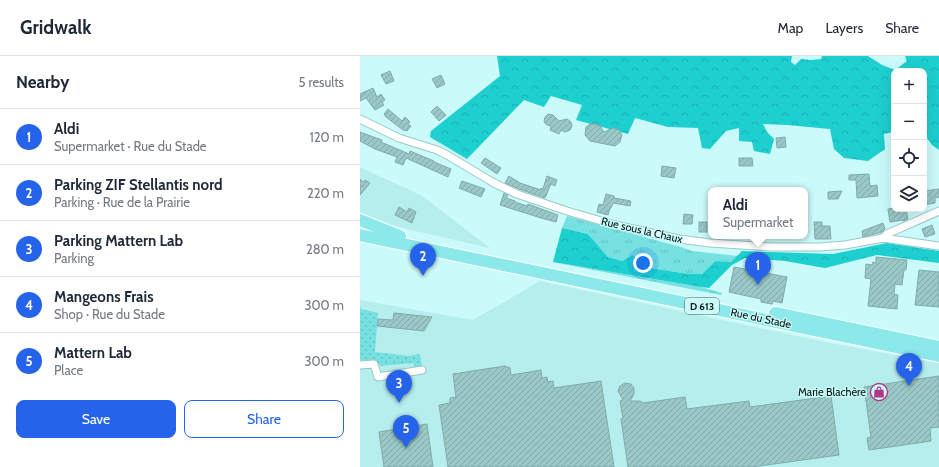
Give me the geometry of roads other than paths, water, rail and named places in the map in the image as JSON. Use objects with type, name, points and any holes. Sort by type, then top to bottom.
[{"type":"main road","points":[[360,220],[400,236]]},
{"type":"main road","name":"D 613","points":[[360,227],[468,253]]},
{"type":"main road","name":"D 613","points":[[360,235],[468,253]]},
{"type":"main road","name":"Rue du Stade","points":[[468,253],[939,347]]},
{"type":"main road","name":"Rue du Stade","points":[[468,253],[939,356]]},
{"type":"street","name":"Rue sous la Chaux","points":[[360,119],[399,138],[442,152],[494,183],[517,194],[608,223],[679,240],[710,244],[778,247],[832,246],[883,238],[887,234],[939,211]]},
{"type":"street","points":[[883,238],[939,246]]},
{"type":"street","points":[[360,364],[374,364],[378,377],[422,370]]},
{"type":"place","name":"Parking ZIF Stellantis nord","points":[[423,276]]},
{"type":"place","name":"Aldi","points":[[758,285]]},
{"type":"place","name":"Mangeons Frais","points":[[909,386]]},
{"type":"place","name":"Marie Blachère","points":[[879,392]]},
{"type":"place","name":"Parking Mattern Lab","points":[[399,403]]},
{"type":"place","name":"Mattern Lab","points":[[406,448]]}]
